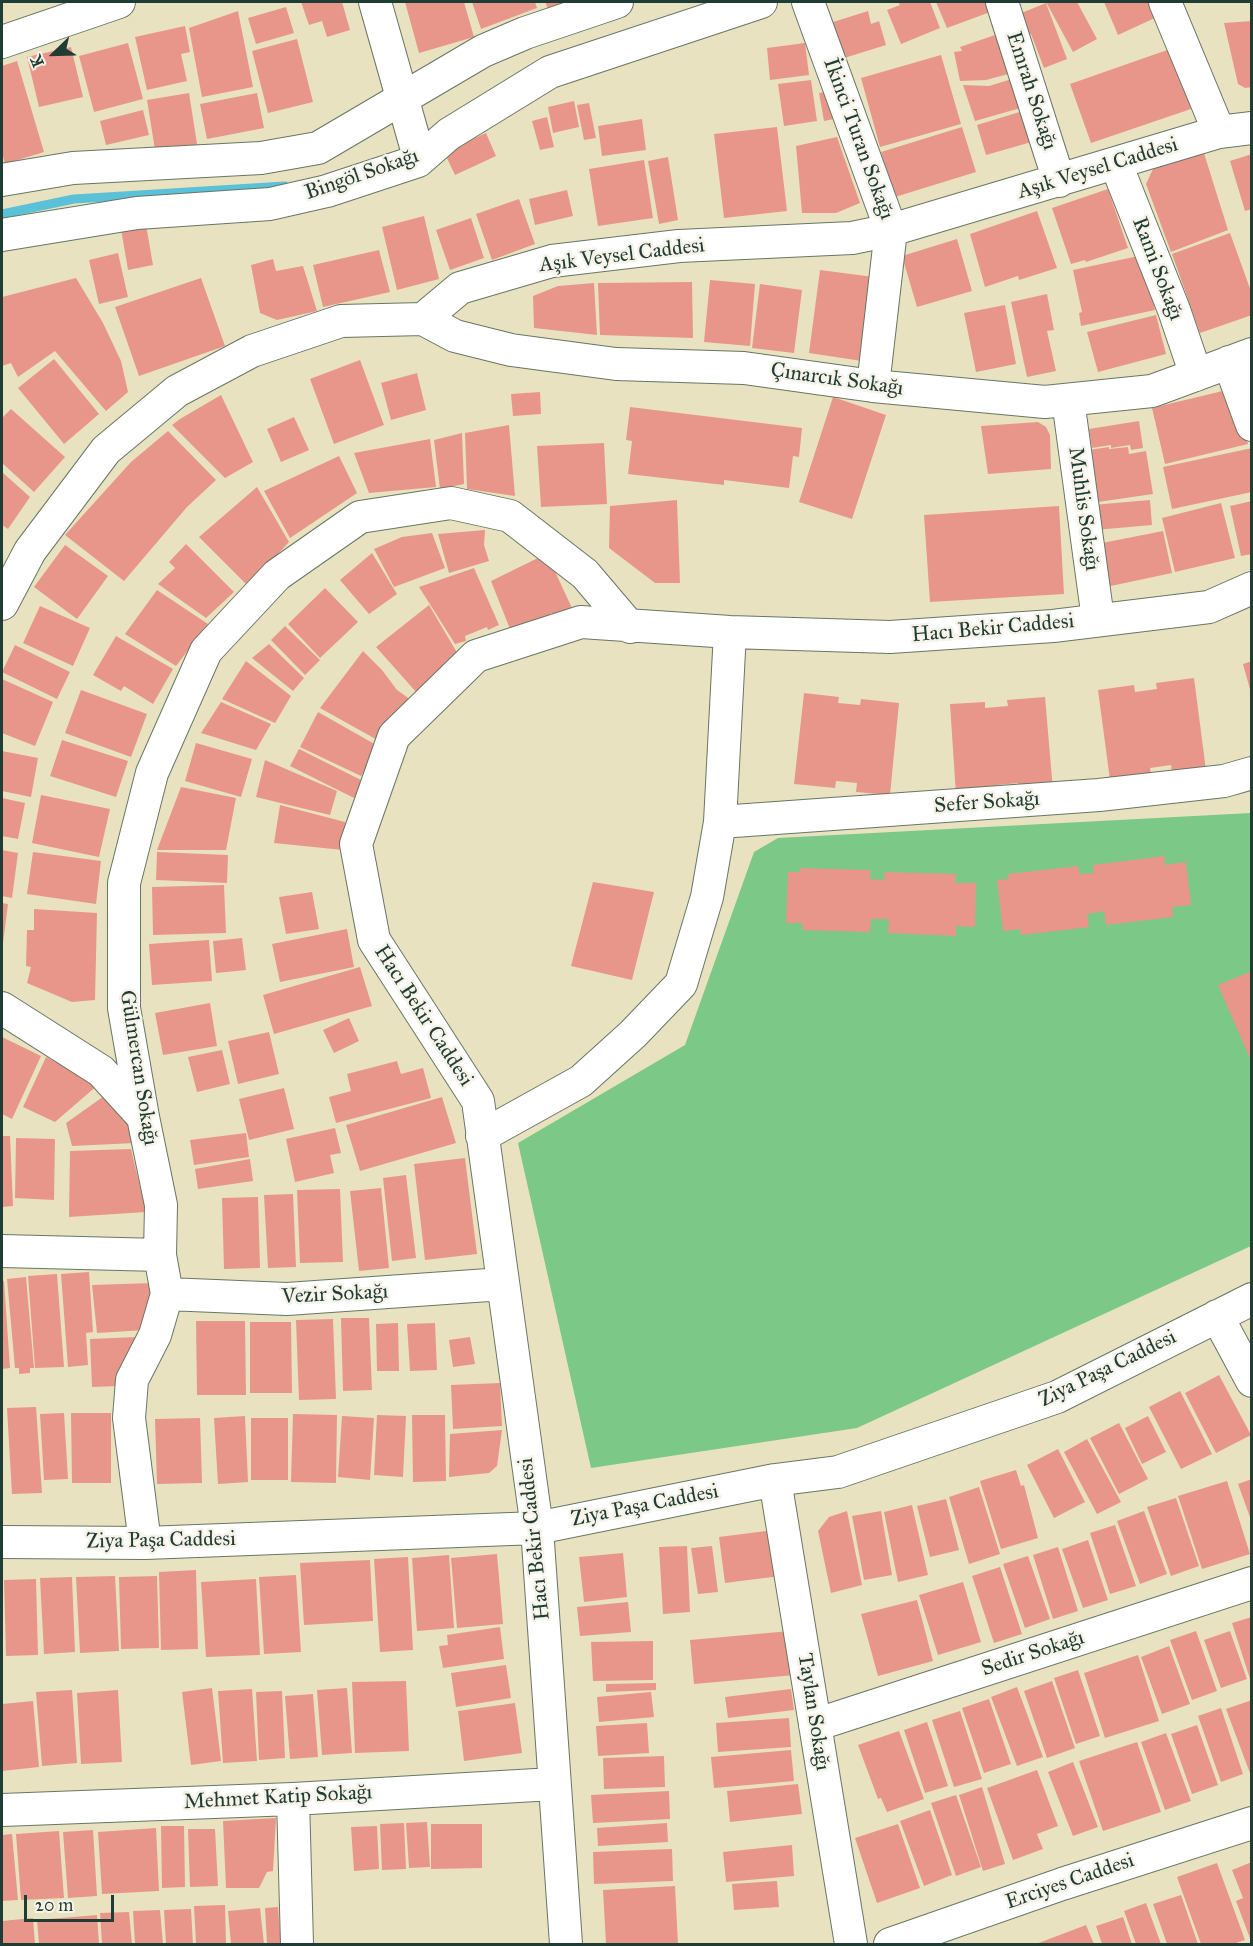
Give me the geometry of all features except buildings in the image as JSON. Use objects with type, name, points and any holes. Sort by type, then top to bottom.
[{"type":"street","points":[[2,42],[119,2]]},
{"type":"street","points":[[375,2],[415,147]]},
{"type":"street","points":[[2,180],[73,168],[261,158],[318,148],[483,51],[525,33],[616,2]]},
{"type":"street","name":"Bingöl Sokağı","points":[[2,235],[137,213],[270,204],[327,191],[415,147],[448,134],[550,72],[761,2]]},
{"type":"street","name":"İkinci Turan Sokağı","points":[[808,2],[891,230],[873,386]]},
{"type":"street","name":"Emrah Sokağı","points":[[1002,2],[1059,181]]},
{"type":"street","points":[[1164,2],[1219,132]]},
{"type":"street","name":"Aşık Veysel Caddesi","points":[[423,319],[460,288],[552,261],[679,246],[852,238],[891,230],[1219,132],[1251,128]]},
{"type":"street","name":"Rami Sokağı","points":[[1116,164],[1174,310],[1196,375]]},
{"type":"street","points":[[2,604],[30,551],[106,450],[177,392],[252,351],[341,321],[423,319]]},
{"type":"street","name":"Çınarcık Sokağı","points":[[423,319],[455,336],[511,350],[616,364],[744,368],[873,386],[1045,402],[1152,392],[1240,358]]},
{"type":"street","points":[[1240,358],[1251,425]]},
{"type":"street","name":"Muhlis Sokağı","points":[[1068,400],[1098,619]]},
{"type":"street","name":"Gülmercan Sokağı","points":[[145,1543],[129,1418],[132,1380],[155,1335],[166,1294],[160,1255],[161,1205],[124,1008],[124,883],[152,773],[206,651],[277,575],[360,517],[451,503],[510,516],[585,574],[630,627]]},
{"type":"street","name":"Hacı Bekir Caddesi","points":[[566,1944],[537,1528],[477,1101],[374,940],[356,844],[394,736],[476,656],[581,622],[630,627],[890,638],[1053,626],[1209,607],[1251,588]]},
{"type":"street","points":[[482,1136],[581,1081],[633,1034],[681,984],[707,897],[720,822],[730,632]]},
{"type":"street","name":"Sefer Sokağı","points":[[720,822],[1099,795],[1224,781],[1251,773]]},
{"type":"street","points":[[2,1008],[101,1071],[143,1118]]},
{"type":"street","points":[[2,1251],[160,1255]]},
{"type":"street","name":"Vezir Sokağı","points":[[166,1294],[287,1299],[503,1284]]},
{"type":"street","name":"Ziya Paşa Caddesi","points":[[2,1542],[145,1543],[537,1528],[775,1480],[838,1472],[1058,1397],[1251,1299]]},
{"type":"street","points":[[1217,1316],[1251,1381]]},
{"type":"street","name":"Taylan Sokağı","points":[[775,1480],[851,1944]]},
{"type":"street","name":"Sedir Sokağı","points":[[815,1725],[1251,1583]]},
{"type":"street","name":"Mehmet Katip Sokağı","points":[[2,1810],[293,1799],[554,1784]]},
{"type":"street","points":[[293,1799],[297,1944]]},
{"type":"street","name":"Erciyes Caddesi","points":[[890,1944],[1251,1823]]},
{"type":"green space","points":[[1251,813],[1251,1246],[857,1428],[591,1468],[518,1143],[685,1045],[754,852],[778,838]]},
{"type":"waterway","points":[[2,214],[74,199],[285,186]]}]
